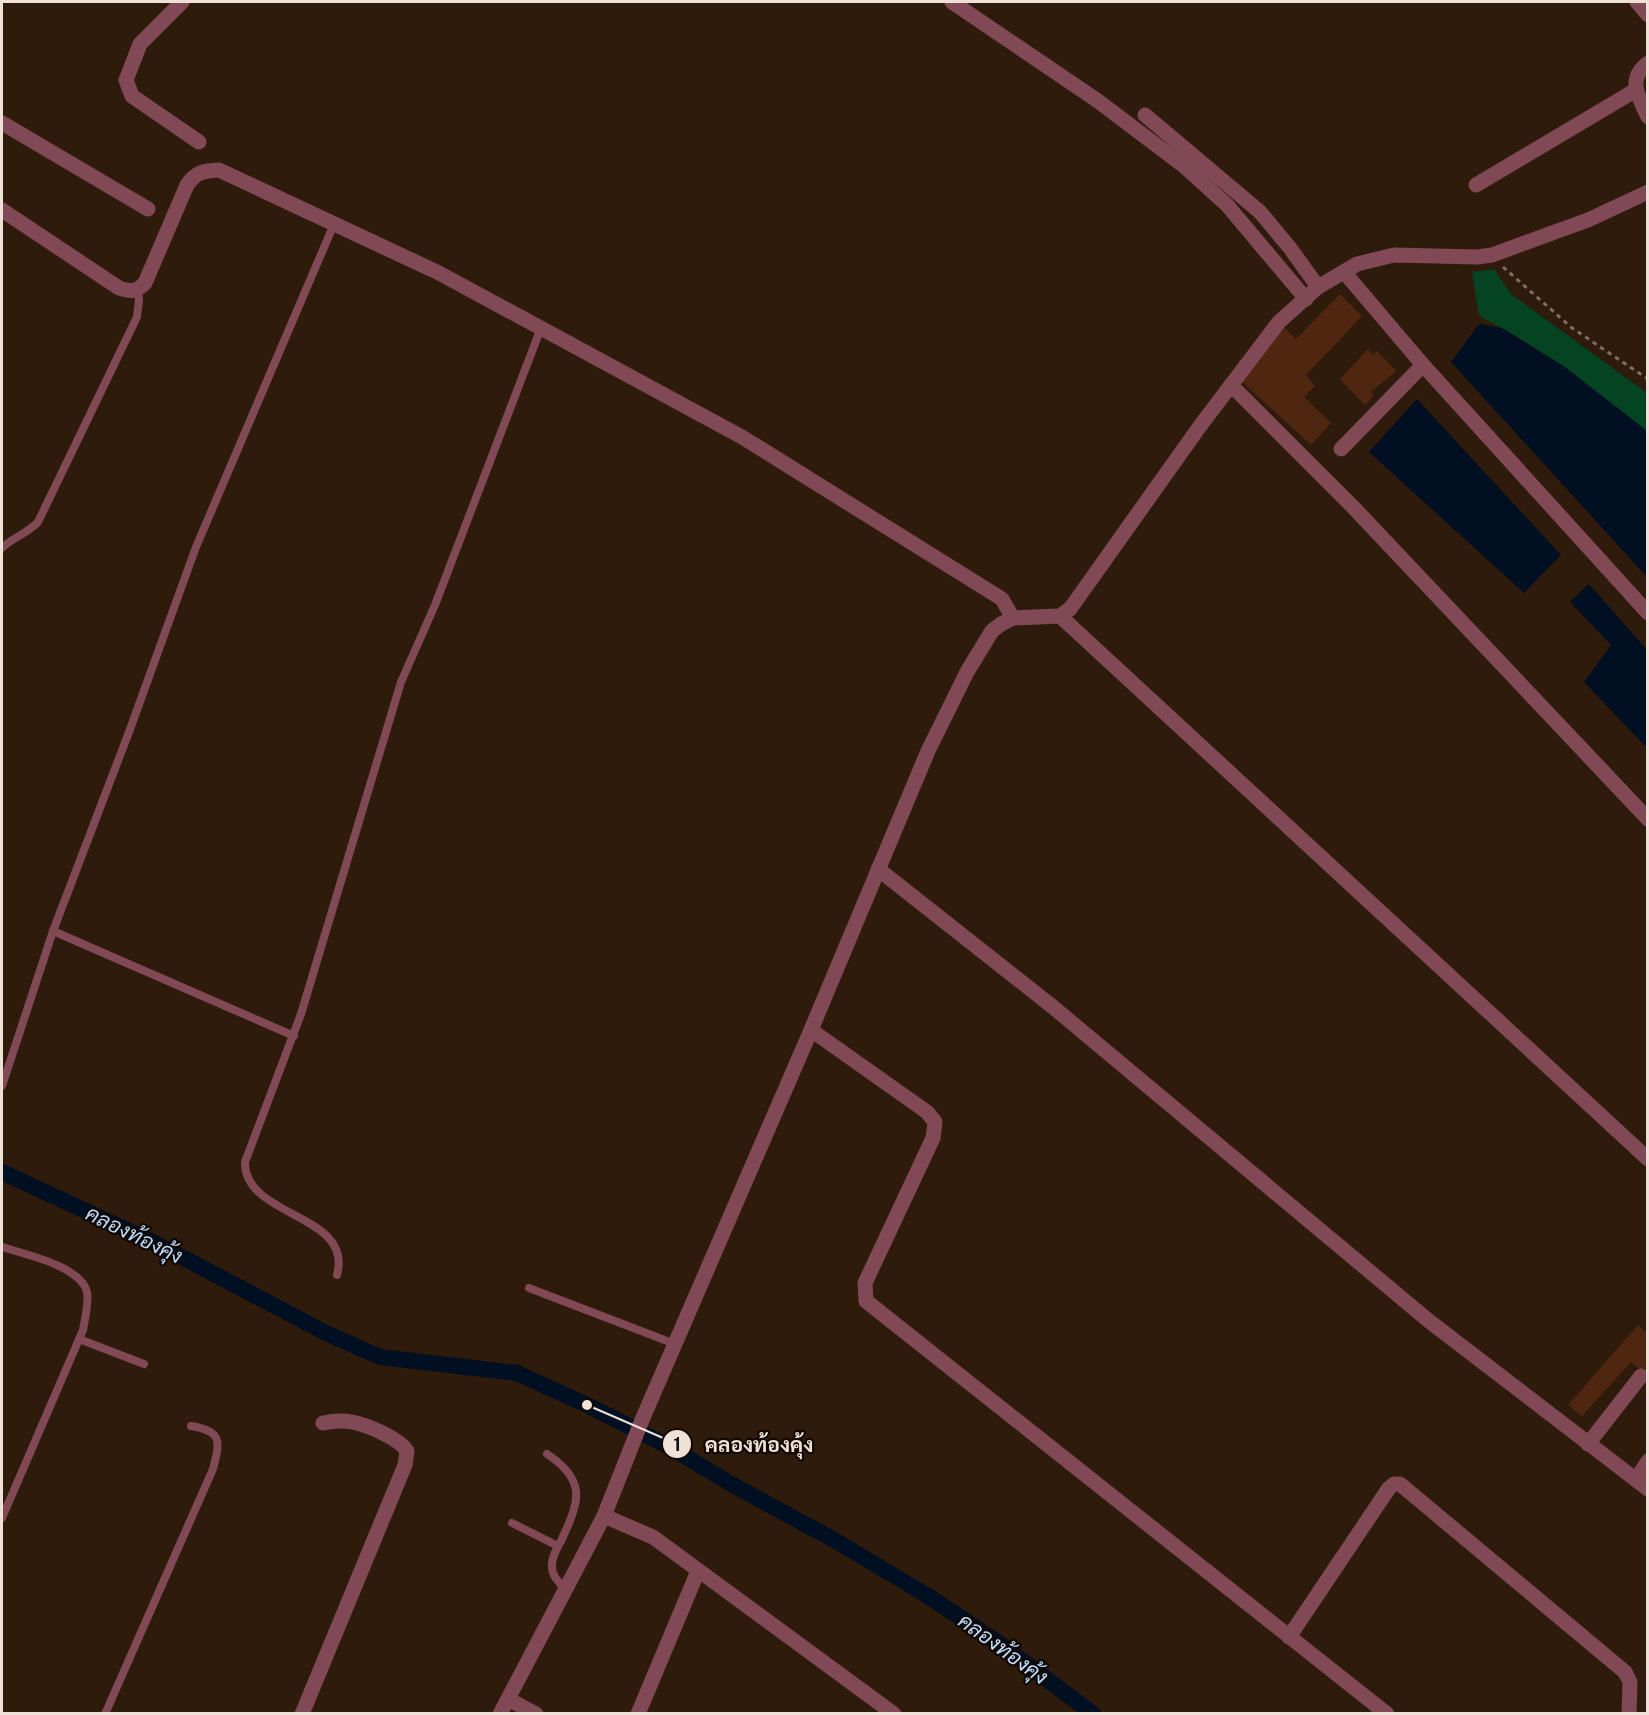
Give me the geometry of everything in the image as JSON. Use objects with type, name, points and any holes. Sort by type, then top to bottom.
[{"type":"street","points":[[182,2],[140,44],[126,80],[132,96],[199,142]]},
{"type":"street","points":[[952,2],[1098,101],[1184,166],[1227,205],[1306,299]]},
{"type":"street","points":[[1637,2],[1647,15]]},
{"type":"street","points":[[1647,63],[1637,74],[1636,90],[1647,117]]},
{"type":"street","points":[[1476,185],[1636,90]]},
{"type":"street","points":[[1145,115],[1260,212],[1318,287]]},
{"type":"street","points":[[2,123],[148,208]]},
{"type":"street","points":[[2,210],[119,288],[130,292],[138,290],[145,283],[187,185],[195,174],[219,170],[440,273],[742,437],[1002,599],[1013,618]]},
{"type":"street","points":[[500,1713],[604,1516],[642,1420],[811,1030],[928,752],[967,672],[992,631],[1013,618],[1060,616],[1070,609],[1279,322],[1318,287],[1357,264],[1394,255],[1477,257],[1492,255],[1588,220],[1647,192]]},
{"type":"street","points":[[1344,272],[1423,365],[1647,613]]},
{"type":"street","points":[[1341,449],[1423,365]]},
{"type":"street","points":[[1231,385],[1354,508],[1647,819]]},
{"type":"street","points":[[1060,616],[1647,1159]]},
{"type":"street","points":[[878,869],[1053,1007],[1429,1321],[1642,1485],[1647,1461]]},
{"type":"street","points":[[811,1030],[927,1112],[935,1122],[933,1138],[865,1283],[866,1301],[1387,1713]]},
{"type":"street","points":[[1588,1444],[1641,1376]]},
{"type":"street","points":[[302,1713],[405,1465],[407,1451],[403,1443],[353,1422],[335,1420],[322,1423]]},
{"type":"street","points":[[1290,1637],[1389,1488],[1394,1484],[1400,1484],[1625,1672],[1630,1682],[1629,1713]]},
{"type":"street","points":[[604,1516],[653,1537],[894,1713]]},
{"type":"street","points":[[638,1713],[698,1571]]},
{"type":"street","points":[[508,1699],[536,1713]]},
{"type":"lane","points":[[2,1086],[53,931],[196,547],[334,224]]},
{"type":"lane","points":[[2,548],[8,542],[29,532],[38,522],[136,317],[138,290]]},
{"type":"lane","points":[[337,1275],[340,1265],[339,1256],[330,1241],[316,1227],[262,1196],[248,1180],[245,1162],[294,1036],[401,682],[435,605],[541,328]]},
{"type":"lane","points":[[53,931],[294,1036]]},
{"type":"lane","points":[[2,1246],[63,1268],[83,1282],[87,1293],[83,1330],[2,1518]]},
{"type":"lane","points":[[529,1288],[675,1344]]},
{"type":"lane","points":[[79,1339],[144,1365]]},
{"type":"lane","points":[[105,1713],[213,1469],[219,1448],[216,1438],[206,1428],[191,1426]]},
{"type":"lane","points":[[547,1454],[569,1472],[576,1493],[575,1506],[552,1566],[555,1577],[566,1590]]},
{"type":"lane","points":[[512,1523],[558,1546]]},
{"type":"path","points":[[1492,255],[1509,273],[1572,328],[1647,379]]},
{"type":"green space","points":[[1494,269],[1511,294],[1647,393],[1647,431],[1545,355],[1479,316],[1472,272]]},
{"type":"water","points":[[1479,324],[1502,328],[1565,367],[1647,431],[1647,577],[1451,362]]},
{"type":"water","points":[[1417,399],[1561,555],[1524,593],[1369,452]]},
{"type":"water","points":[[1589,584],[1647,650],[1647,748],[1584,682],[1611,645],[1570,602]]},
{"type":"building","points":[[1340,294],[1362,316],[1306,375],[1315,386],[1304,397],[1331,423],[1311,445],[1239,379],[1284,327],[1296,339]]},
{"type":"building","points":[[1368,349],[1373,355],[1377,351],[1396,371],[1371,392],[1374,395],[1365,405],[1340,379]]},
{"type":"building","points":[[1638,1325],[1648,1334],[1648,1375],[1631,1362],[1582,1416],[1568,1405]]},
{"type":"waterway","name":"คลองท้องคุ้ง","points":[[2,1172],[157,1244],[326,1333],[380,1357],[517,1373],[587,1405],[668,1446],[928,1596],[1000,1644],[1093,1714]]},
{"type":"place","name":"คลองท้องคุ้ง","points":[[587,1405]]}]
